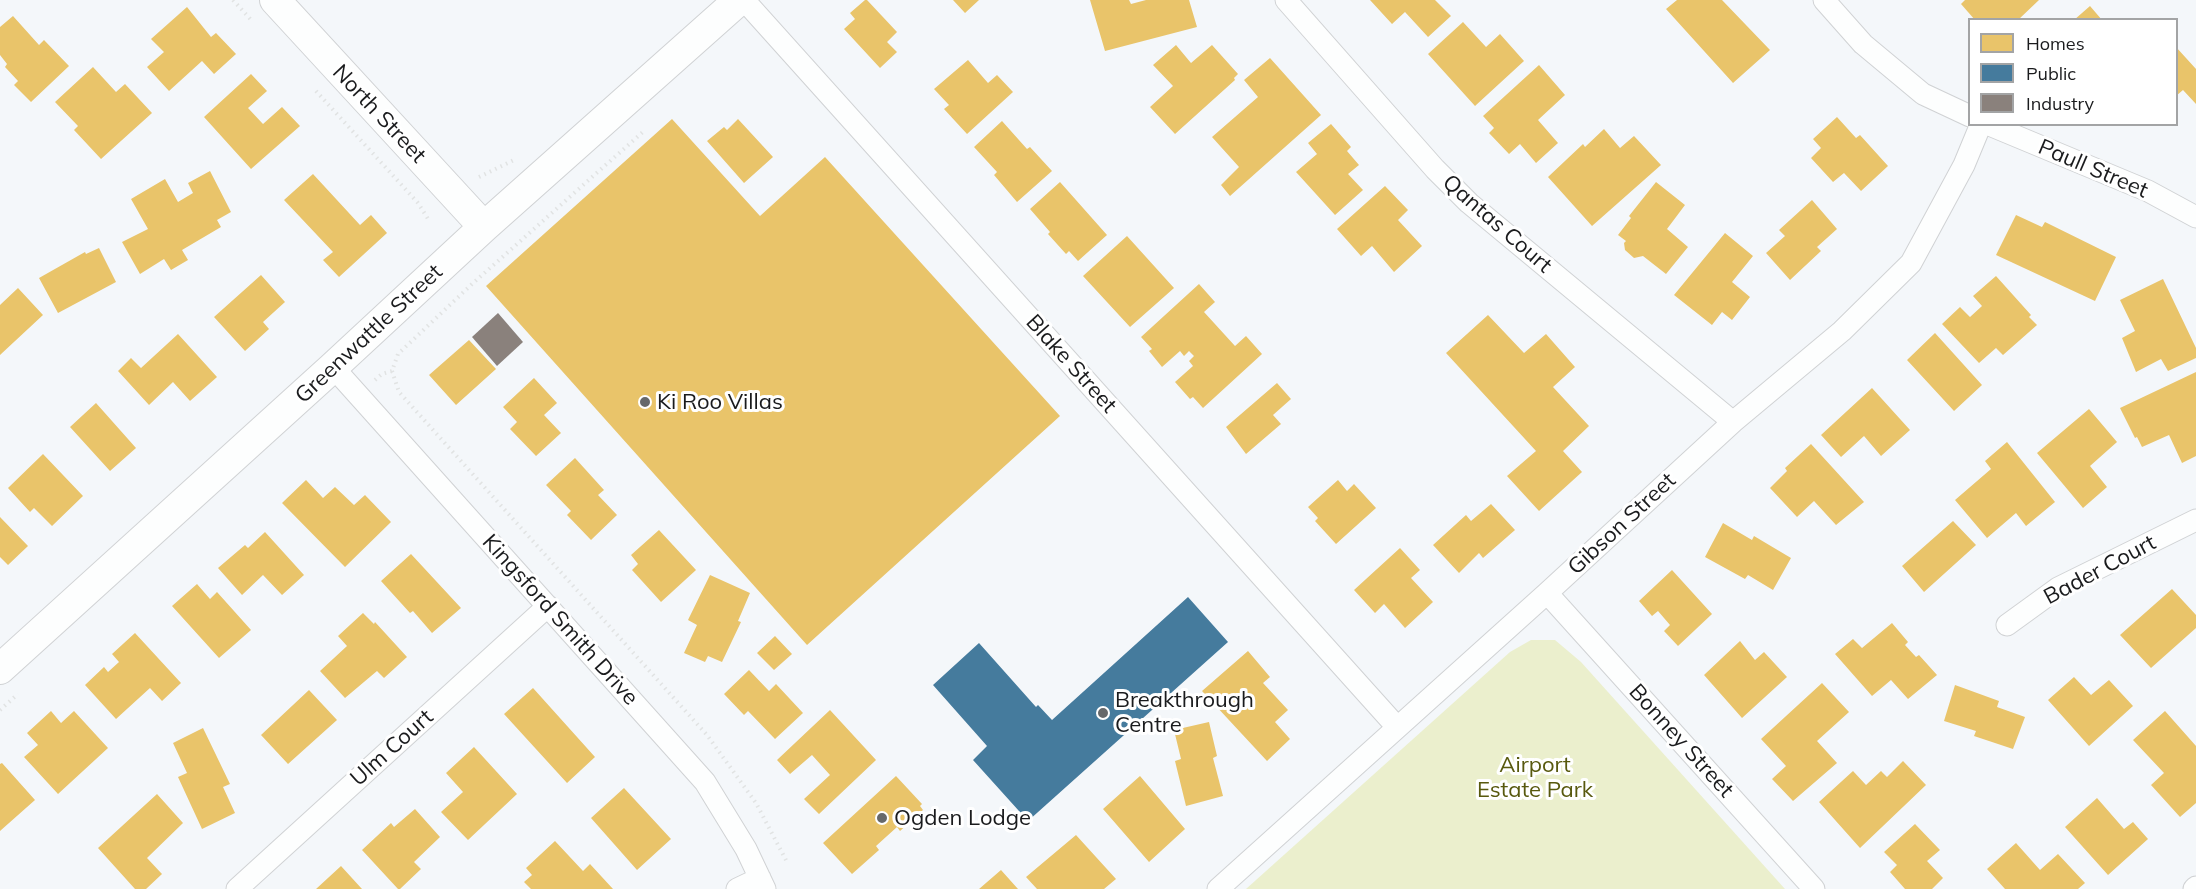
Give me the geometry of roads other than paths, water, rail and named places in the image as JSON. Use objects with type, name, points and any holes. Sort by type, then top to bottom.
[{"type":"main road","name":"North Street","points":[[275,0],[484,227]]},
{"type":"main road","name":"Greenwattle Street","points":[[0,669],[333,368],[484,227],[739,0]]},
{"type":"street","name":"Blake Street","points":[[744,0],[1397,728]]},
{"type":"street","name":"Qantas Court","points":[[1286,0],[1435,169],[1469,202],[1733,422]]},
{"type":"street","points":[[1824,0],[1863,44],[1923,94],[1968,115]]},
{"type":"street","name":"Gibson Street","points":[[1218,889],[1733,422],[1842,331],[1911,263],[1964,165],[1980,126]]},
{"type":"street","name":"Paull Street","points":[[1992,126],[2148,191],[2196,217]]},
{"type":"street","name":"Kingsford Smith Drive","points":[[333,368],[705,782],[746,849],[763,884]]},
{"type":"street","name":"Bader Court","points":[[2007,625],[2058,588],[2196,520]]},
{"type":"street","name":"Bonney Street","points":[[1547,593],[1814,889]]},
{"type":"street","name":"Ulm Court","points":[[237,889],[548,606]]},
{"type":"street","points":[[737,889],[763,884]]},
{"type":"place","name":"Ki Roo Villas","points":[[645,402]]},
{"type":"place","name":"Breakthrough Centre","points":[[1103,713]]},
{"type":"place","name":"Ogden Lodge","points":[[882,818]]},
{"type":"park label","name":"Airport Estate Park","points":[[1535,778]]}]
